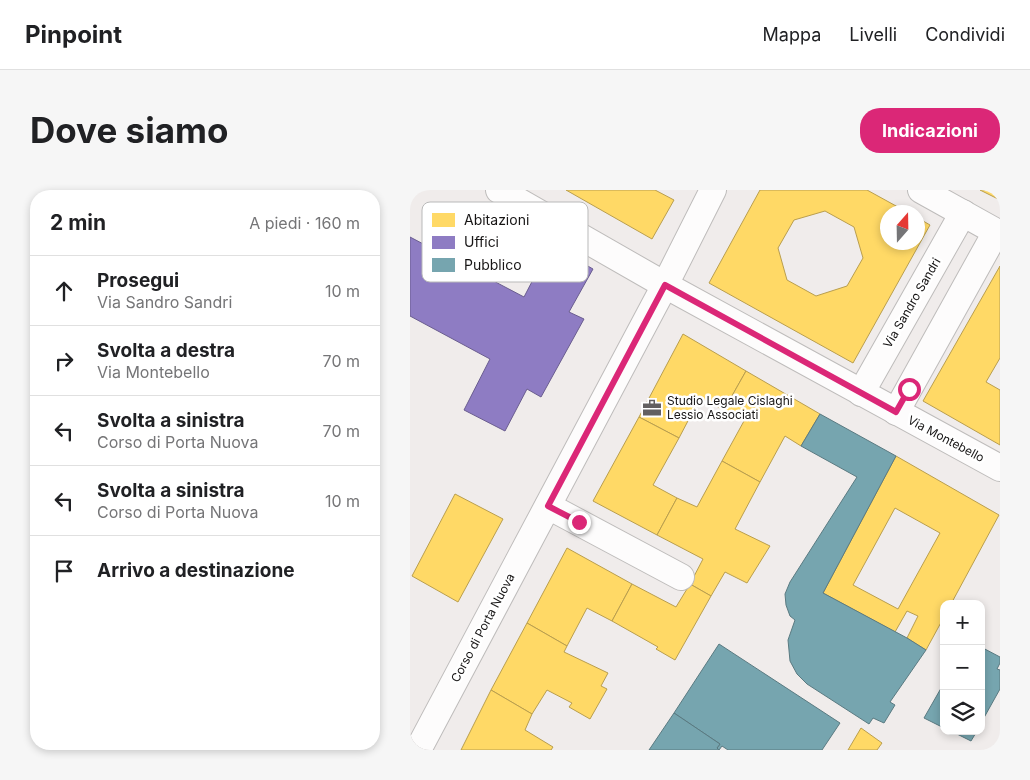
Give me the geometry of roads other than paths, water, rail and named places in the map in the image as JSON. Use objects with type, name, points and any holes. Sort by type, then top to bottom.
[{"type":"street","name":"Via Montebello","points":[[499,190],[520,202]]},
{"type":"street","name":"Corso di Porta Nuova","points":[[418,750],[665,285],[713,190]]},
{"type":"street","points":[[896,412],[998,233],[921,190]]},
{"type":"street","name":"Via Sandro Sandri","points":[[862,393],[963,214]]},
{"type":"street","name":"Via Montebello","points":[[588,241],[1000,468]]},
{"type":"street","points":[[548,506],[681,577]]},
{"type":"place","name":"Studio Legale Cislaghi Lessio Associati","points":[[652,408]]}]
